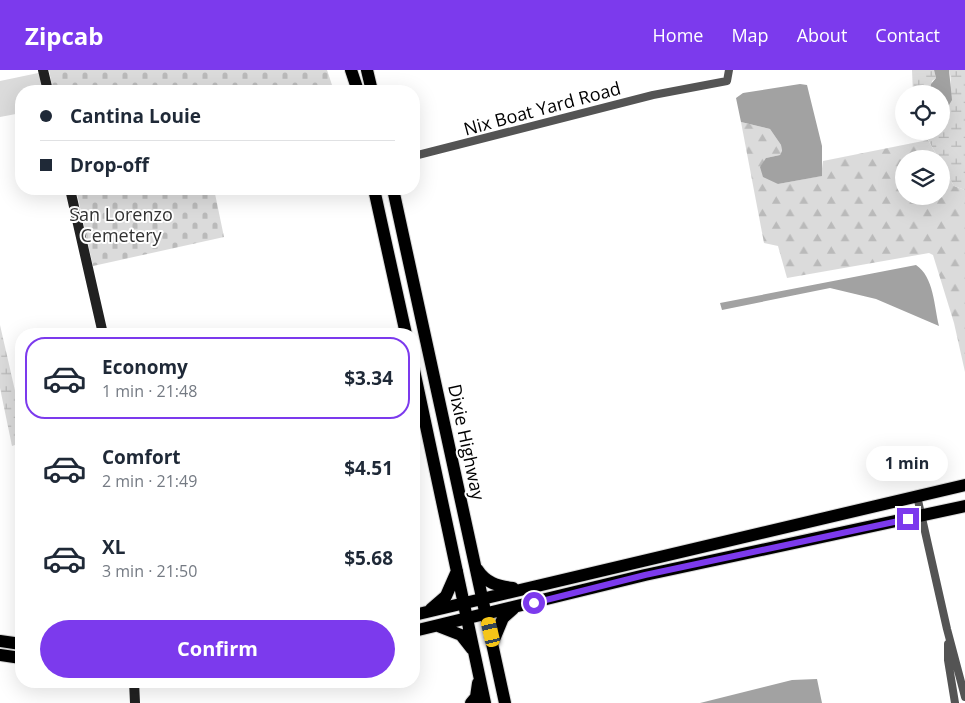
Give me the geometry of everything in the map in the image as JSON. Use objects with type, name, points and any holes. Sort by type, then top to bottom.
[{"type":"main road","points":[[43,70],[47,85]]},
{"type":"main road","points":[[349,70],[352,85]]},
{"type":"main road","points":[[349,70],[355,85]]},
{"type":"main road","points":[[362,70],[366,85]]},
{"type":"main road","points":[[367,70],[371,85]]},
{"type":"main road","points":[[71,195],[101,328]]},
{"type":"main road","points":[[375,195],[405,328]]},
{"type":"main road","points":[[389,195],[410,291],[418,300]]},
{"type":"main road","name":"Dixie Highway","points":[[394,195],[505,703]]},
{"type":"main road","name":"Dixie Highway","points":[[420,398],[485,703]]},
{"type":"main road","points":[[420,613],[965,486]]},
{"type":"main road","points":[[420,630],[645,575],[965,506]]},
{"type":"main road","points":[[645,575],[647,565],[669,559],[684,550]]},
{"type":"main road","points":[[476,567],[487,581],[495,585],[523,588]]},
{"type":"main road","points":[[420,613],[440,603],[446,596],[457,571]]},
{"type":"main road","points":[[493,642],[503,618],[516,607]]},
{"type":"main road","points":[[435,626],[461,635],[475,653]]},
{"type":"main road","points":[[0,641],[15,643]]},
{"type":"main road","points":[[0,656],[15,657]]},
{"type":"main road","points":[[471,703],[476,697],[479,678]]},
{"type":"main road","points":[[134,688],[135,703]]},
{"type":"street","name":"Nix Boat Yard Road","points":[[420,154],[660,94],[727,81],[729,70]]},
{"type":"street","points":[[917,496],[965,698]]},
{"type":"street","points":[[949,637],[948,660],[955,703]]},
{"type":"green space","points":[[49,70],[327,70],[332,85],[52,85]]},
{"type":"green space","points":[[912,70],[934,70],[936,78],[932,81],[931,85],[913,85]]},
{"type":"green space","points":[[949,70],[965,70],[965,190],[954,186],[950,179],[950,150],[934,150],[928,140],[950,140],[951,79]]},
{"type":"green space","points":[[43,72],[46,85],[15,85],[15,114],[0,117],[0,81]]},
{"type":"green space","points":[[741,122],[770,129],[781,145],[782,152],[780,155],[766,158],[778,184],[821,176],[823,161],[928,140],[934,150],[895,150],[895,205],[950,205],[950,179],[954,186],[965,190],[965,372],[954,323],[933,255],[929,253],[787,278],[778,246],[764,243]]},
{"type":"green space","name":"San Lorenzo Cemetery","points":[[77,195],[215,195],[224,237],[93,266]]},
{"type":"green space","points":[[0,325],[15,391],[15,445],[12,446],[0,388]]},
{"type":"shaded area","points":[[934,70],[949,70],[952,100],[950,103],[950,85],[931,85],[936,78]]},
{"type":"shaded area","points":[[800,84],[807,85],[822,146],[822,176],[778,184],[763,177],[760,167],[766,158],[780,155],[782,151],[781,145],[770,129],[741,122],[736,98],[743,93]]},
{"type":"shaded area","points":[[916,265],[922,270],[930,284],[939,326],[876,299],[830,288],[722,310],[720,303]]},
{"type":"shaded area","points":[[817,679],[822,703],[700,703],[792,680]]},
{"type":"route","points":[[534,603],[645,575],[908,519]]}]
